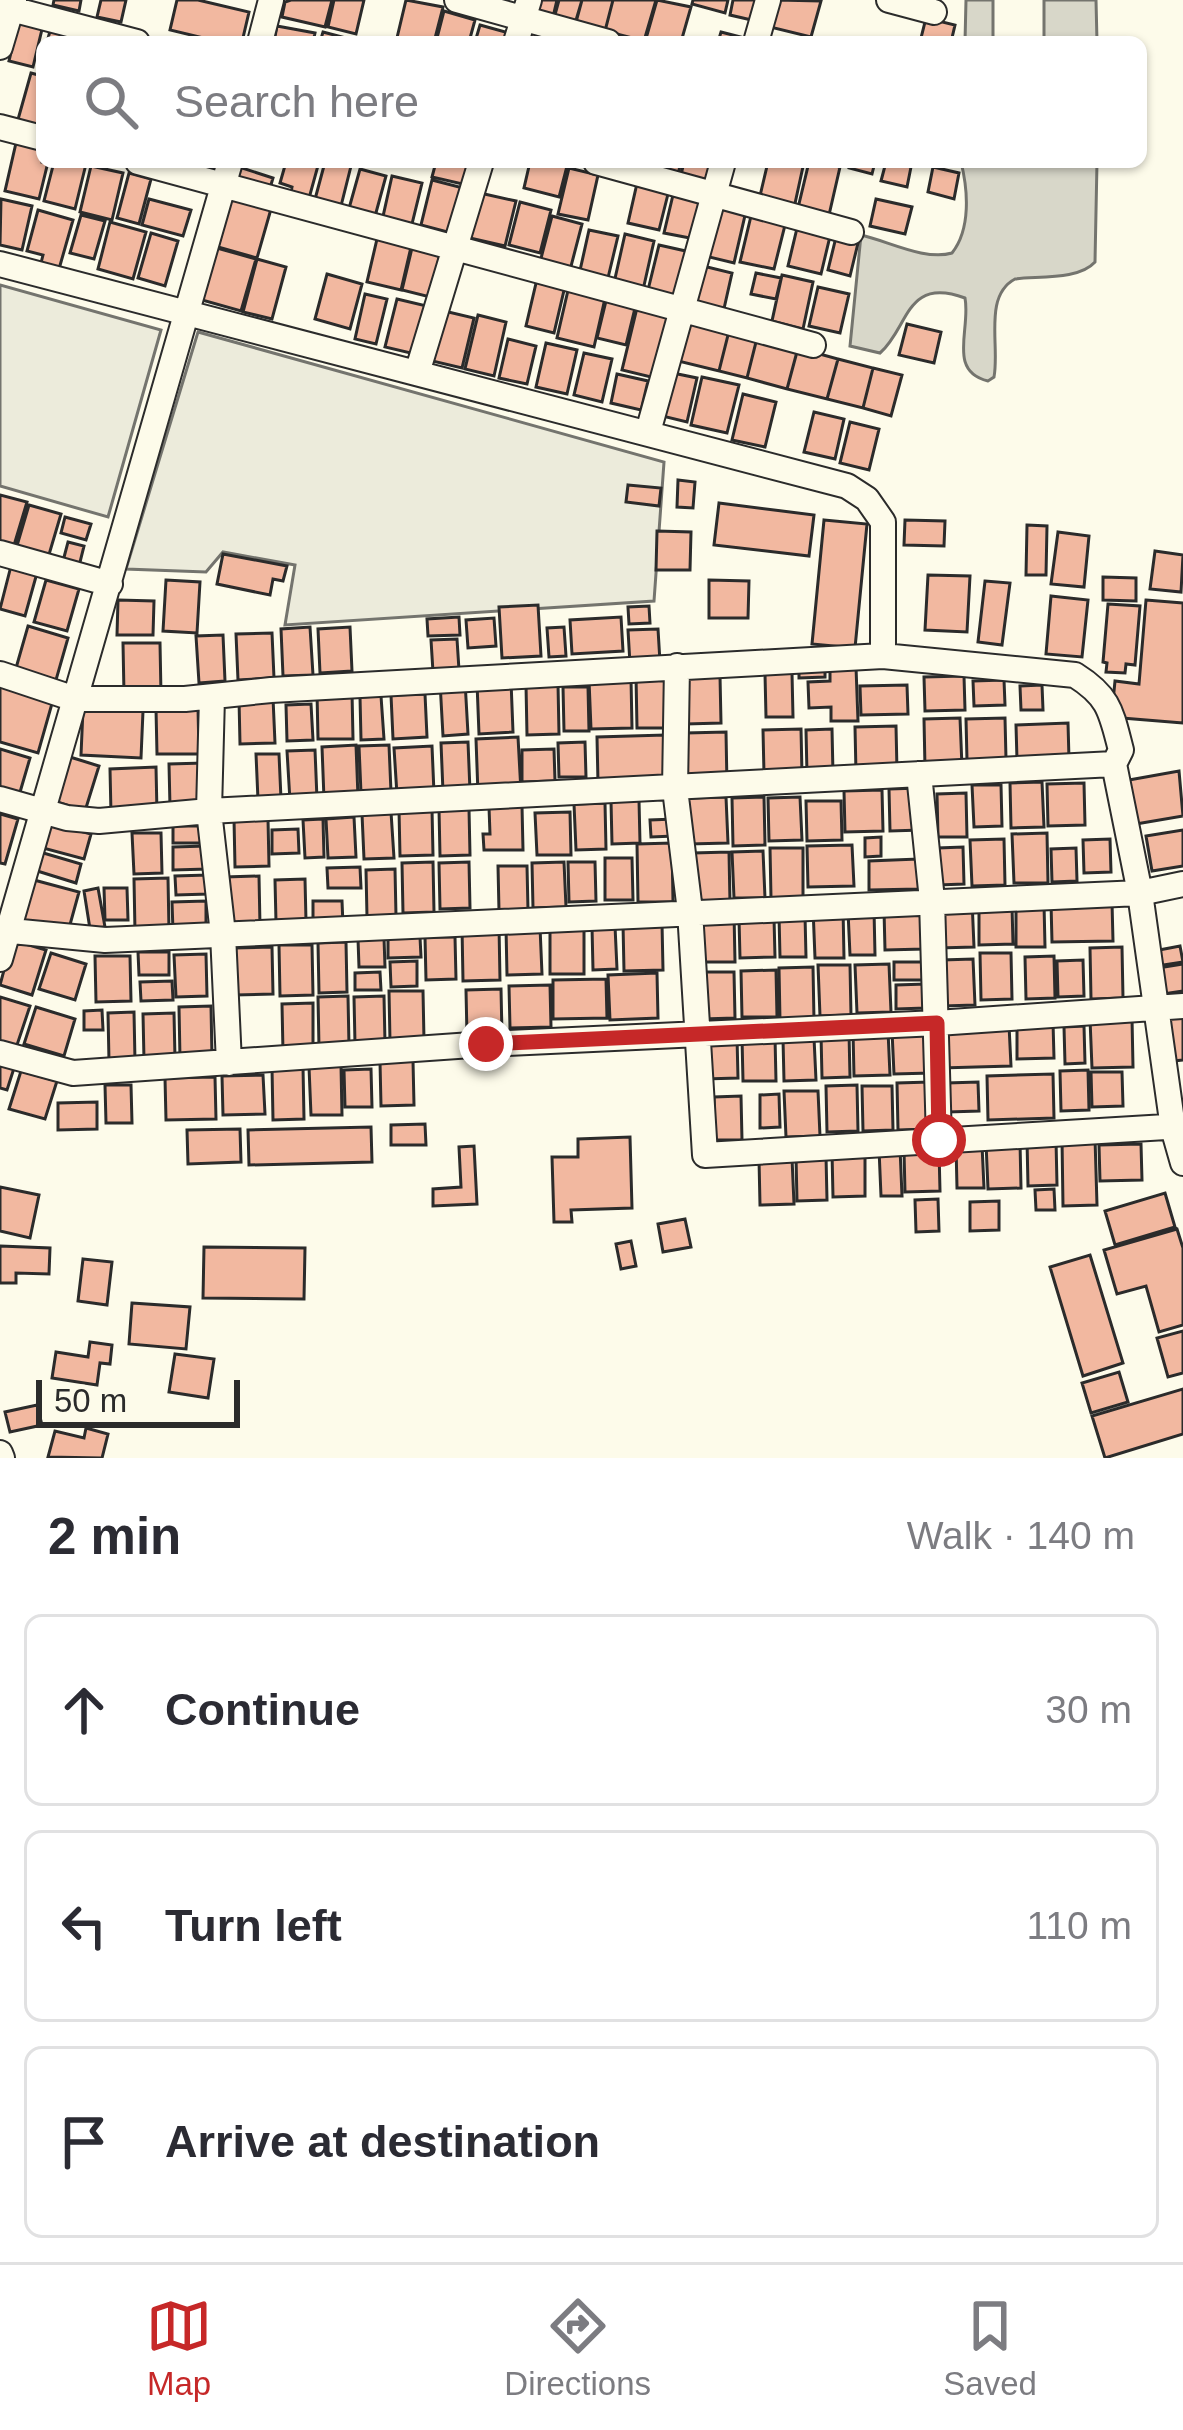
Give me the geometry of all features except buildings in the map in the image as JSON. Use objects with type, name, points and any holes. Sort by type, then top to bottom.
[{"type":"street","points":[[262,36],[271,0]]},
{"type":"street","points":[[457,0],[585,36]]},
{"type":"street","points":[[758,36],[768,0]]},
{"type":"street","points":[[889,0],[934,12]]},
{"type":"street","points":[[0,47],[8,5],[116,36]]},
{"type":"street","points":[[0,127],[36,136]]},
{"type":"street","points":[[187,168],[227,173],[454,250],[813,345]]},
{"type":"street","points":[[418,373],[479,168]]},
{"type":"street","points":[[617,168],[851,232]]},
{"type":"street","points":[[648,432],[721,168]]},
{"type":"street","points":[[0,958],[227,173]]},
{"type":"street","points":[[0,264],[847,486],[867,499],[883,522],[883,656]]},
{"type":"street","points":[[0,553],[110,584]]},
{"type":"street","points":[[0,674],[75,699],[212,697],[883,656],[1075,675],[1100,690],[1111,710],[1121,750],[1114,764],[1140,892],[1171,1008],[1183,1163]]},
{"type":"street","points":[[677,666],[675,789],[690,911],[705,1155],[1178,1127]]},
{"type":"street","points":[[212,697],[209,811],[223,934],[229,1063]]},
{"type":"street","points":[[0,799],[99,821],[209,811],[1114,764]]},
{"type":"street","points":[[919,773],[932,900],[939,1140]]},
{"type":"street","points":[[5,931],[106,940],[1140,892],[1183,884]]},
{"type":"street","points":[[0,1053],[73,1073],[696,1032],[1171,1008]]},
{"type":"shaded area","points":[[966,0],[993,0],[993,36],[965,36]]},
{"type":"shaded area","points":[[1044,0],[1096,0],[1097,36],[1044,36]]},
{"type":"shaded area","points":[[962,168],[1097,168],[1095,262],[1079,272],[1015,279],[1005,287],[996,309],[994,377],[988,381],[975,376],[964,359],[965,298],[945,293],[919,299],[880,353],[850,346],[861,235],[918,252],[952,253],[962,233]]},
{"type":"shaded area","points":[[0,285],[161,330],[108,517],[0,486]]},
{"type":"shaded area","points":[[198,332],[664,462],[654,601],[285,625],[295,565],[223,552],[206,572],[126,569]]},
{"type":"route","points":[[486,1044],[937,1023],[939,1140]]}]
